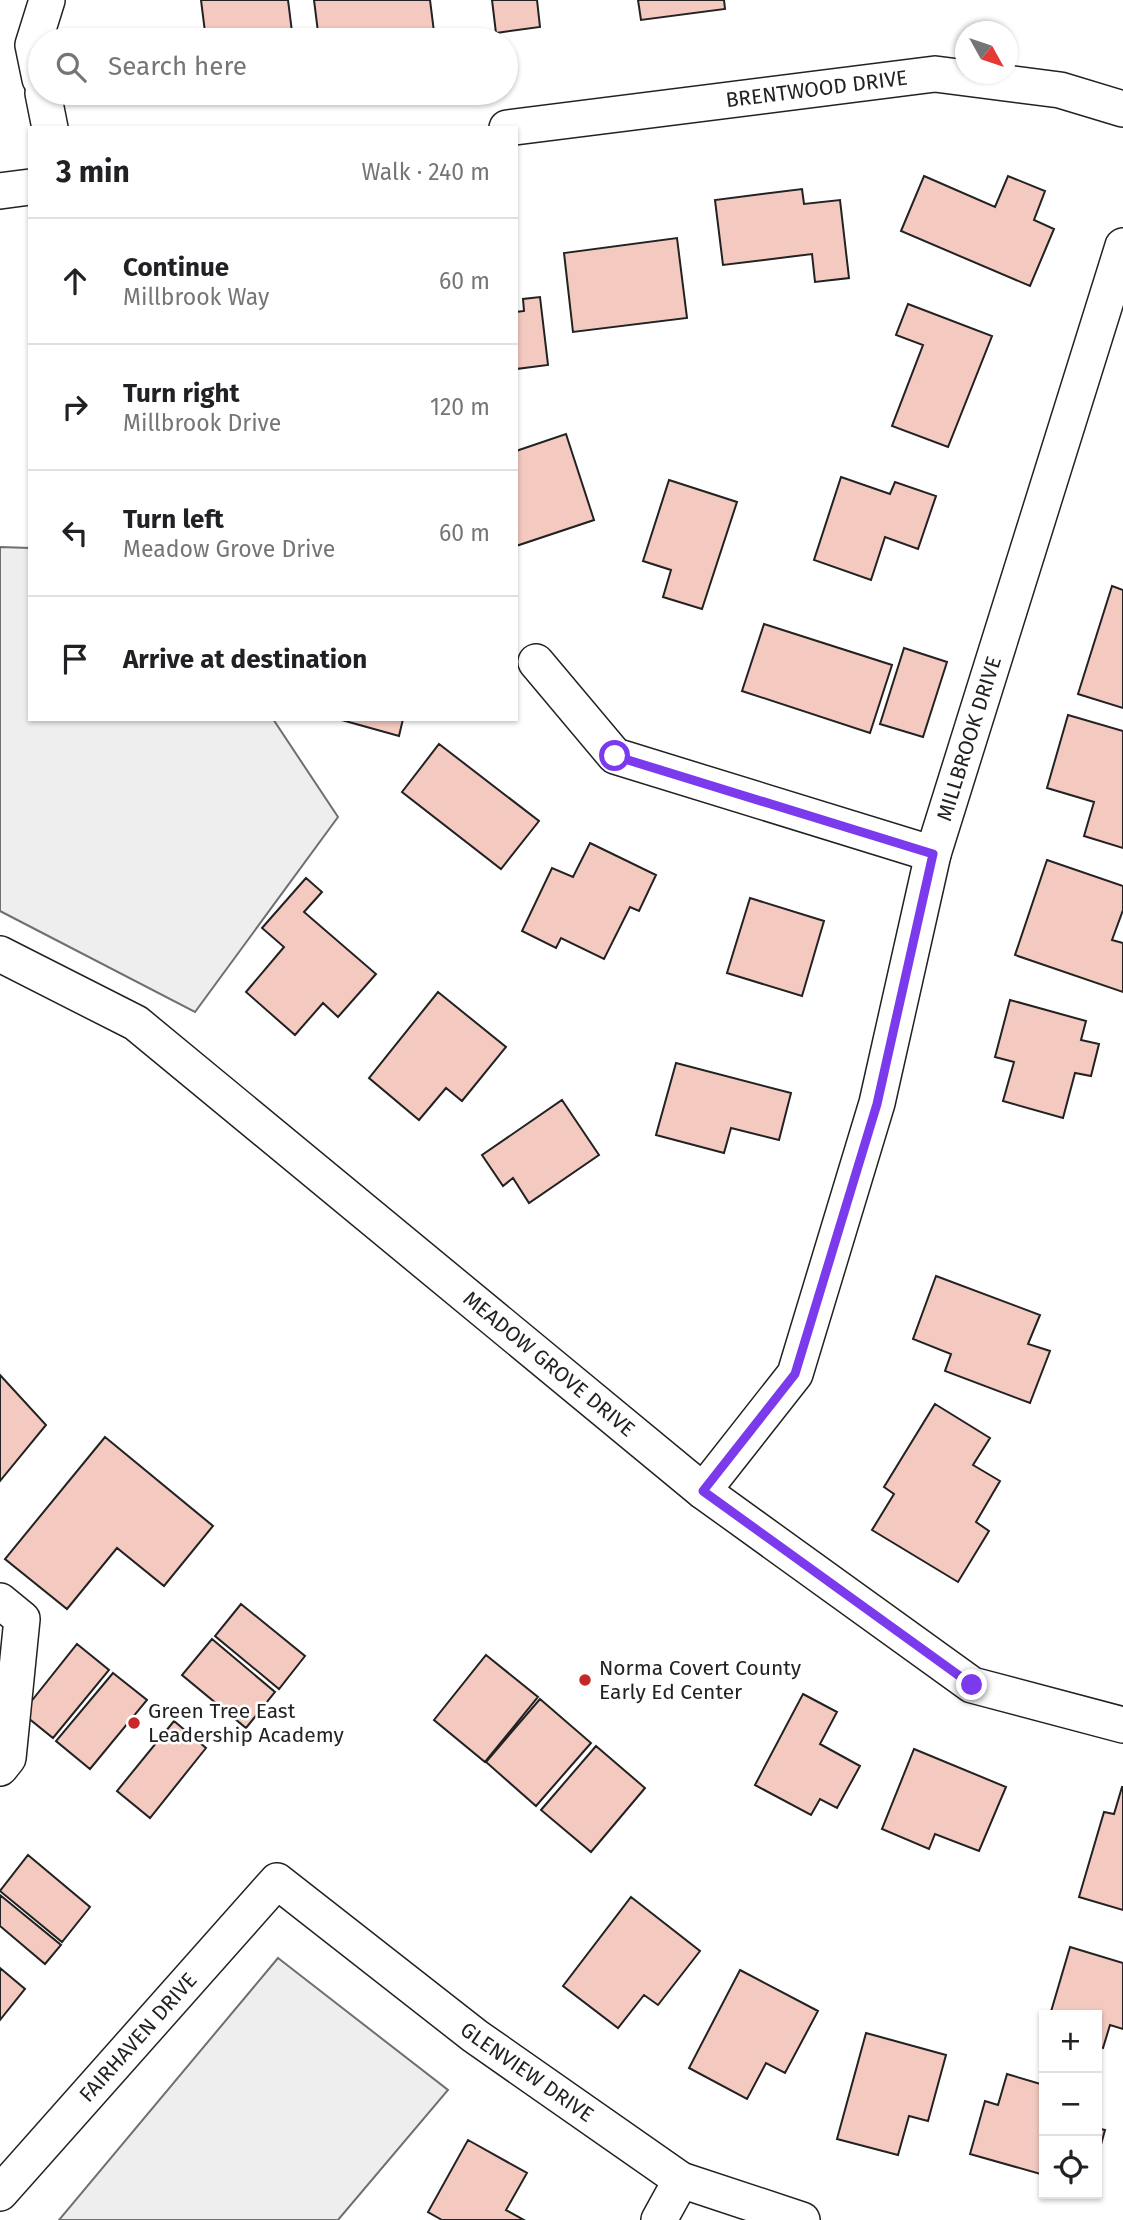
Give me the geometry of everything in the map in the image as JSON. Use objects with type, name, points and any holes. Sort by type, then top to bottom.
[{"type":"street","points":[[38,28],[47,0]]},
{"type":"street","name":"BRENTWOOD DRIVE","points":[[518,127],[935,74],[1060,90],[1123,109]]},
{"type":"street","points":[[45,105],[50,126]]},
{"type":"street","points":[[0,191],[28,187]]},
{"type":"street","name":"MILLBROOK DRIVE","points":[[703,1491],[795,1374],[877,1104],[933,854],[1123,246]]},
{"type":"street","points":[[536,662],[615,756],[933,854]]},
{"type":"street","name":"MEADOW GROVE DRIVE","points":[[0,954],[136,1023],[703,1491],[972,1685],[1123,1725]]},
{"type":"street","points":[[0,1601],[22,1619],[8,1758],[0,1768]]},
{"type":"street","name":"GLENVIEW DRIVE","points":[[276,1881],[475,2036],[681,2180],[802,2220]]},
{"type":"street","name":"FAIRHAVEN DRIVE","points":[[0,2193],[276,1881]]},
{"type":"street","points":[[659,2220],[681,2180]]},
{"type":"shaded area","points":[[0,547],[28,548],[28,721],[274,721],[338,817],[195,1012],[0,911]]},
{"type":"shaded area","points":[[278,1958],[448,2090],[338,2220],[59,2220]]},
{"type":"building","points":[[201,0],[288,0],[292,28],[204,28]]},
{"type":"building","points":[[314,0],[430,0],[434,28],[318,28]]},
{"type":"building","points":[[492,0],[537,0],[540,27],[518,30],[495,28]]},
{"type":"building","points":[[638,0],[724,0],[725,9],[641,20]]},
{"type":"building","points":[[924,176],[995,207],[1008,176],[1045,191],[1034,220],[1054,229],[1030,286],[901,231]]},
{"type":"building","points":[[802,189],[804,204],[840,200],[849,278],[815,282],[812,254],[723,265],[715,200]]},
{"type":"building","points":[[677,238],[687,318],[573,332],[564,253]]},
{"type":"building","points":[[540,297],[548,365],[518,369],[518,312],[524,311],[523,299]]},
{"type":"building","points":[[908,304],[992,336],[948,447],[892,426],[923,345],[896,335]]},
{"type":"building","points":[[566,434],[594,520],[518,545],[518,450]]},
{"type":"building","points":[[841,477],[890,494],[895,482],[936,496],[918,549],[885,537],[871,580],[814,560]]},
{"type":"building","points":[[669,480],[737,502],[702,609],[663,597],[671,570],[643,561]]},
{"type":"building","points":[[1112,586],[1123,590],[1123,708],[1078,694]]},
{"type":"building","points":[[764,624],[892,665],[870,733],[742,691]]},
{"type":"building","points":[[904,648],[947,662],[923,737],[880,724]]},
{"type":"building","points":[[1068,715],[1123,731],[1123,848],[1084,836],[1094,802],[1047,788]]},
{"type":"building","points":[[345,721],[403,721],[399,736]]},
{"type":"building","points":[[439,744],[539,821],[501,869],[402,792]]},
{"type":"building","points":[[590,843],[656,875],[639,911],[630,907],[604,959],[561,938],[556,948],[522,931],[552,868],[573,877]]},
{"type":"building","points":[[1047,860],[1123,886],[1123,910],[1112,940],[1123,943],[1123,992],[1015,955]]},
{"type":"building","points":[[306,878],[322,892],[304,912],[376,974],[338,1017],[323,1003],[295,1035],[246,992],[284,947],[262,928]]},
{"type":"building","points":[[750,898],[824,921],[802,996],[727,973]]},
{"type":"building","points":[[438,992],[506,1047],[462,1101],[446,1088],[419,1120],[369,1078]]},
{"type":"building","points":[[1010,1000],[1086,1021],[1081,1040],[1099,1044],[1091,1076],[1075,1073],[1063,1118],[1003,1101],[1014,1062],[995,1057]]},
{"type":"building","points":[[676,1063],[791,1093],[779,1140],[731,1128],[724,1153],[656,1135]]},
{"type":"building","points":[[562,1100],[599,1155],[529,1203],[513,1178],[503,1186],[482,1155]]},
{"type":"building","points":[[936,1276],[1040,1315],[1028,1344],[1050,1351],[1030,1403],[945,1371],[951,1354],[913,1339]]},
{"type":"building","points":[[0,1375],[46,1425],[0,1481]]},
{"type":"building","points":[[935,1404],[990,1438],[973,1465],[1000,1481],[976,1522],[989,1531],[958,1582],[872,1530],[894,1494],[884,1487]]},
{"type":"building","points":[[105,1437],[213,1526],[164,1586],[117,1548],[67,1609],[5,1559]]},
{"type":"building","points":[[241,1604],[305,1656],[279,1689],[215,1636]]},
{"type":"building","points":[[212,1639],[275,1692],[246,1728],[182,1675]]},
{"type":"building","points":[[77,1644],[109,1670],[53,1738],[22,1713]]},
{"type":"building","points":[[486,1655],[538,1697],[485,1762],[434,1720]]},
{"type":"building","points":[[113,1673],[147,1700],[90,1769],[56,1741]]},
{"type":"building","points":[[803,1694],[837,1712],[820,1744],[860,1766],[837,1808],[820,1799],[811,1815],[755,1785]]},
{"type":"building","points":[[540,1699],[591,1743],[536,1806],[486,1762]]},
{"type":"building","points":[[174,1721],[206,1748],[150,1818],[117,1791]]},
{"type":"building","points":[[596,1746],[645,1788],[591,1852],[541,1810]]},
{"type":"building","points":[[914,1749],[1006,1787],[979,1851],[935,1834],[929,1849],[882,1829]]},
{"type":"building","points":[[1122,1787],[1123,1910],[1079,1897],[1104,1812],[1114,1814]]},
{"type":"building","points":[[28,1855],[90,1907],[62,1942],[0,1891]]},
{"type":"building","points":[[0,1895],[61,1945],[45,1964],[0,1926]]},
{"type":"building","points":[[631,1897],[700,1951],[658,2005],[644,1995],[618,2028],[563,1986]]},
{"type":"building","points":[[1070,1947],[1123,1963],[1123,2029],[1110,2025],[1103,2048],[1102,2010],[1051,2010]]},
{"type":"building","points":[[0,1968],[25,1989],[0,2020]]},
{"type":"building","points":[[740,1970],[818,2011],[785,2073],[766,2063],[747,2099],[689,2068]]},
{"type":"building","points":[[866,2033],[946,2055],[928,2121],[909,2116],[898,2155],[837,2139]]},
{"type":"building","points":[[1007,2074],[1039,2084],[1039,2174],[970,2154],[985,2101],[998,2105]]},
{"type":"building","points":[[468,2140],[527,2173],[506,2210],[524,2220],[442,2220],[428,2212]]},
{"type":"place","name":"Norma Covert County Early Ed Center","points":[[585,1680]]},
{"type":"place","name":"Green Tree East Leadership Academy","points":[[134,1723]]},
{"type":"route","points":[[615,756],[933,854],[877,1104],[795,1374],[703,1491],[972,1685]]}]
